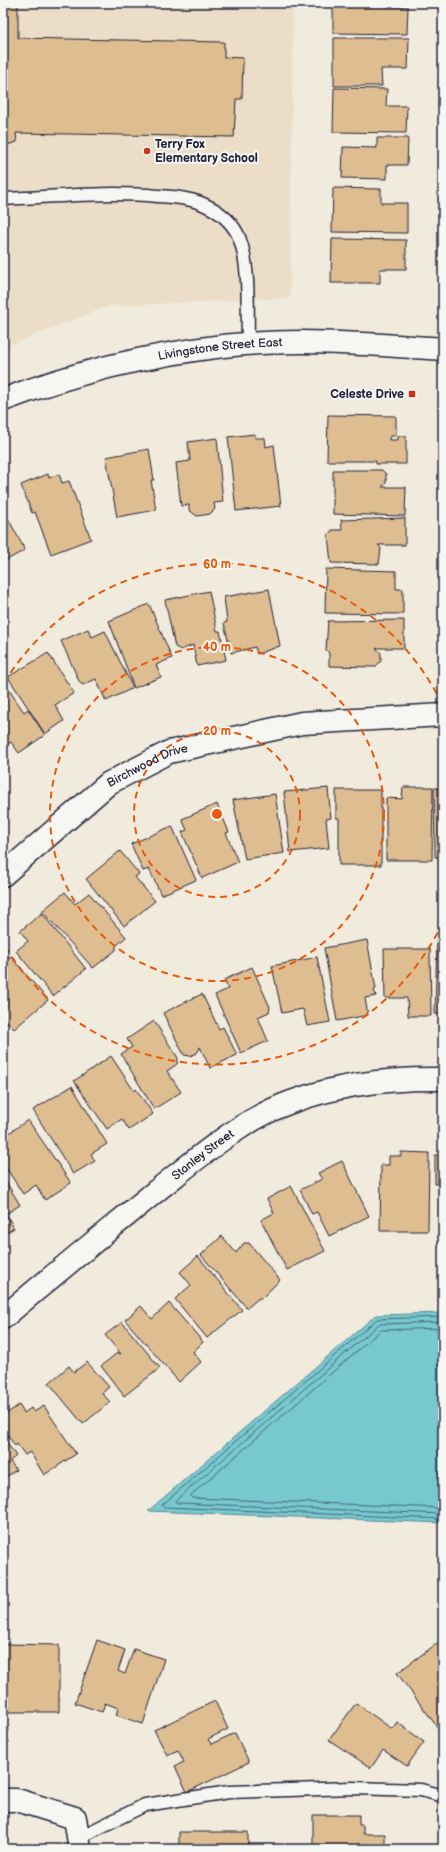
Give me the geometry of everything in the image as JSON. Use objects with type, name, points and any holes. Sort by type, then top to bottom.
[{"type":"street","name":"Livingstone Street East","points":[[3,400],[97,369],[223,346],[283,343],[367,343],[443,349]]},
{"type":"street","name":"Birchwood Drive","points":[[3,875],[110,783],[169,752],[302,723],[443,715]]},
{"type":"street","name":"Stanley Street","points":[[3,1318],[66,1264],[220,1141],[255,1118],[291,1102],[338,1088],[382,1081],[443,1079]]},
{"type":"street","points":[[3,1800],[17,1800],[75,1818],[79,1843]]},
{"type":"lane","points":[[3,199],[106,195],[152,195],[191,200],[213,209],[231,224],[243,249],[248,345]]},
{"type":"lane","points":[[79,1843],[145,1805],[229,1792],[352,1788],[421,1790],[443,1796]]},
{"type":"shaded area","name":"Terry Fox Elementary School","points":[[3,3],[293,3],[290,298],[109,306],[3,348]]},
{"type":"water","points":[[443,1313],[443,1523],[148,1511],[376,1315]]},
{"type":"building","points":[[3,3],[18,3],[18,38],[224,42],[224,57],[243,58],[242,99],[236,99],[234,137],[16,133],[17,142],[3,146]]},
{"type":"building","points":[[333,3],[387,3],[387,6],[408,7],[407,34],[333,33]]},
{"type":"building","points":[[334,38],[409,38],[408,69],[381,69],[382,86],[334,86]]},
{"type":"building","points":[[334,88],[387,89],[386,106],[407,106],[406,133],[333,132]]},
{"type":"building","points":[[377,138],[408,138],[407,165],[387,165],[387,179],[342,178],[343,147],[377,148]]},
{"type":"building","points":[[333,188],[381,189],[381,203],[407,203],[407,233],[332,232]]},
{"type":"building","points":[[332,239],[406,240],[406,269],[380,269],[380,283],[331,283]]},
{"type":"building","points":[[328,415],[396,416],[396,436],[390,436],[389,440],[398,440],[398,436],[406,436],[406,464],[376,464],[376,461],[327,461]]},
{"type":"building","points":[[255,434],[255,438],[265,438],[266,447],[274,445],[281,506],[236,511],[228,437]]},
{"type":"building","points":[[217,438],[223,502],[214,503],[215,509],[210,514],[197,516],[189,510],[189,505],[181,506],[176,463],[190,461],[188,442]]},
{"type":"building","points":[[149,449],[154,480],[151,480],[156,510],[117,517],[106,457]]},
{"type":"building","points":[[333,470],[382,470],[386,474],[386,483],[382,487],[406,487],[405,516],[333,514]]},
{"type":"building","points":[[48,474],[49,478],[59,474],[62,483],[69,481],[91,539],[51,554],[35,512],[32,513],[21,485]]},
{"type":"building","points":[[3,509],[25,550],[3,562]]},
{"type":"building","points":[[405,518],[405,545],[378,545],[381,548],[379,564],[331,563],[328,535],[332,530],[342,530],[341,520]]},
{"type":"building","points":[[326,569],[396,571],[396,589],[403,589],[403,614],[325,613]]},
{"type":"building","points":[[269,589],[280,646],[257,654],[255,647],[231,653],[224,623],[227,622],[224,597]]},
{"type":"building","points":[[209,591],[217,631],[220,631],[226,660],[197,666],[193,645],[181,650],[175,647],[165,600]]},
{"type":"building","points":[[149,604],[172,658],[156,665],[161,677],[134,688],[109,621]]},
{"type":"building","points":[[404,620],[404,648],[376,648],[381,653],[381,661],[375,667],[329,666],[329,653],[326,650],[328,621]]},
{"type":"building","points":[[88,629],[92,637],[105,631],[133,688],[106,701],[96,679],[83,685],[80,683],[61,641]]},
{"type":"building","points":[[48,653],[74,693],[55,705],[64,721],[45,734],[8,677]]},
{"type":"building","points":[[3,681],[24,712],[28,709],[45,735],[19,753],[11,742],[3,748]]},
{"type":"building","points":[[403,787],[433,787],[432,860],[386,860],[386,798],[402,799]]},
{"type":"building","points":[[328,788],[331,818],[326,819],[329,848],[290,852],[284,792]]},
{"type":"building","points":[[434,788],[443,788],[443,857],[435,857]]},
{"type":"building","points":[[336,790],[381,790],[381,865],[339,865],[339,818],[336,818]]},
{"type":"building","points":[[275,794],[284,853],[245,859],[233,800]]},
{"type":"building","points":[[217,804],[229,832],[226,833],[238,862],[202,878],[182,832],[187,830],[182,819]]},
{"type":"building","points":[[172,826],[196,880],[161,895],[149,869],[143,871],[131,844]]},
{"type":"building","points":[[120,851],[139,874],[135,877],[155,901],[124,926],[86,879]]},
{"type":"building","points":[[65,892],[75,904],[89,893],[126,937],[116,946],[116,950],[93,968],[42,911]]},
{"type":"building","points":[[42,913],[86,969],[53,996],[16,951],[28,941],[20,931]]},
{"type":"building","points":[[437,938],[443,938],[443,1014],[435,1014]]},
{"type":"building","points":[[367,940],[376,996],[365,998],[368,1015],[337,1021],[324,948]]},
{"type":"building","points":[[384,949],[430,949],[431,1016],[408,1016],[407,998],[385,998]]},
{"type":"building","points":[[10,956],[48,1000],[14,1029],[3,1017],[3,962]]},
{"type":"building","points":[[317,957],[330,1022],[307,1026],[303,1009],[282,1013],[272,966]]},
{"type":"building","points":[[252,967],[270,1007],[269,1012],[258,1017],[268,1041],[241,1053],[215,995],[228,989],[224,980]]},
{"type":"building","points":[[202,994],[219,1029],[223,1027],[237,1055],[210,1068],[200,1047],[197,1053],[190,1056],[184,1055],[163,1013]]},
{"type":"building","points":[[154,1021],[178,1058],[177,1064],[167,1071],[181,1092],[154,1109],[121,1054],[132,1047],[127,1039]]},
{"type":"building","points":[[3,1026],[7,1031],[3,1035]]},
{"type":"building","points":[[111,1056],[134,1091],[136,1089],[153,1114],[129,1130],[122,1119],[107,1129],[74,1081]]},
{"type":"building","points":[[72,1086],[107,1144],[91,1154],[95,1161],[73,1174],[33,1110]]},
{"type":"building","points":[[28,1120],[71,1183],[45,1200],[36,1185],[23,1194],[3,1163],[3,1137]]},
{"type":"building","points":[[401,1152],[429,1153],[428,1231],[380,1231],[381,1165],[389,1165],[389,1156],[401,1156]]},
{"type":"building","points":[[435,1155],[443,1156],[443,1214],[439,1214],[440,1184],[435,1184]]},
{"type":"building","points":[[342,1161],[369,1216],[329,1236],[317,1212],[312,1214],[300,1190],[322,1179],[318,1173]]},
{"type":"building","points":[[3,1177],[20,1205],[6,1214],[14,1228],[3,1235]]},
{"type":"building","points":[[291,1186],[325,1251],[287,1270],[261,1220],[274,1213],[267,1199]]},
{"type":"building","points":[[222,1236],[236,1253],[244,1243],[249,1243],[280,1280],[262,1298],[259,1298],[247,1308],[201,1255]]},
{"type":"building","points":[[198,1256],[242,1310],[207,1338],[175,1299],[191,1285],[180,1272]]},
{"type":"building","points":[[169,1303],[203,1342],[193,1352],[201,1362],[179,1382],[125,1320],[141,1306],[152,1319]]},
{"type":"building","points":[[122,1322],[160,1368],[124,1396],[101,1366],[117,1353],[121,1354],[105,1335]]},
{"type":"building","points":[[87,1362],[109,1387],[102,1393],[110,1402],[83,1424],[49,1383],[69,1366],[74,1372]]},
{"type":"building","points":[[19,1405],[24,1413],[31,1408],[34,1412],[44,1406],[76,1454],[44,1475],[30,1452],[25,1455],[17,1444],[15,1446],[3,1428],[3,1416]]},
{"type":"building","points":[[3,1437],[16,1456],[10,1461],[16,1470],[3,1479]]},
{"type":"building","points":[[97,1640],[125,1650],[118,1671],[125,1674],[134,1649],[164,1659],[143,1724],[116,1715],[118,1708],[105,1703],[102,1712],[75,1703]]},
{"type":"building","points":[[439,1642],[443,1647],[443,1731],[441,1732],[397,1673]]},
{"type":"building","points":[[3,1644],[59,1645],[59,1712],[3,1712]]},
{"type":"building","points":[[215,1701],[228,1729],[208,1739],[211,1744],[235,1733],[249,1762],[187,1792],[175,1766],[184,1762],[178,1750],[167,1755],[154,1730]]},
{"type":"building","points":[[356,1703],[392,1729],[397,1722],[424,1742],[407,1766],[383,1750],[371,1768],[329,1740]]},
{"type":"building","points":[[313,1815],[359,1815],[359,1825],[363,1825],[363,1834],[385,1834],[385,1849],[313,1849]]},
{"type":"building","points":[[179,1832],[248,1832],[248,1849],[179,1849]]},
{"type":"place","name":"Terry Fox Elementary School","points":[[147,151]]},
{"type":"place","name":"Celeste Drive","points":[[412,394]]}]
